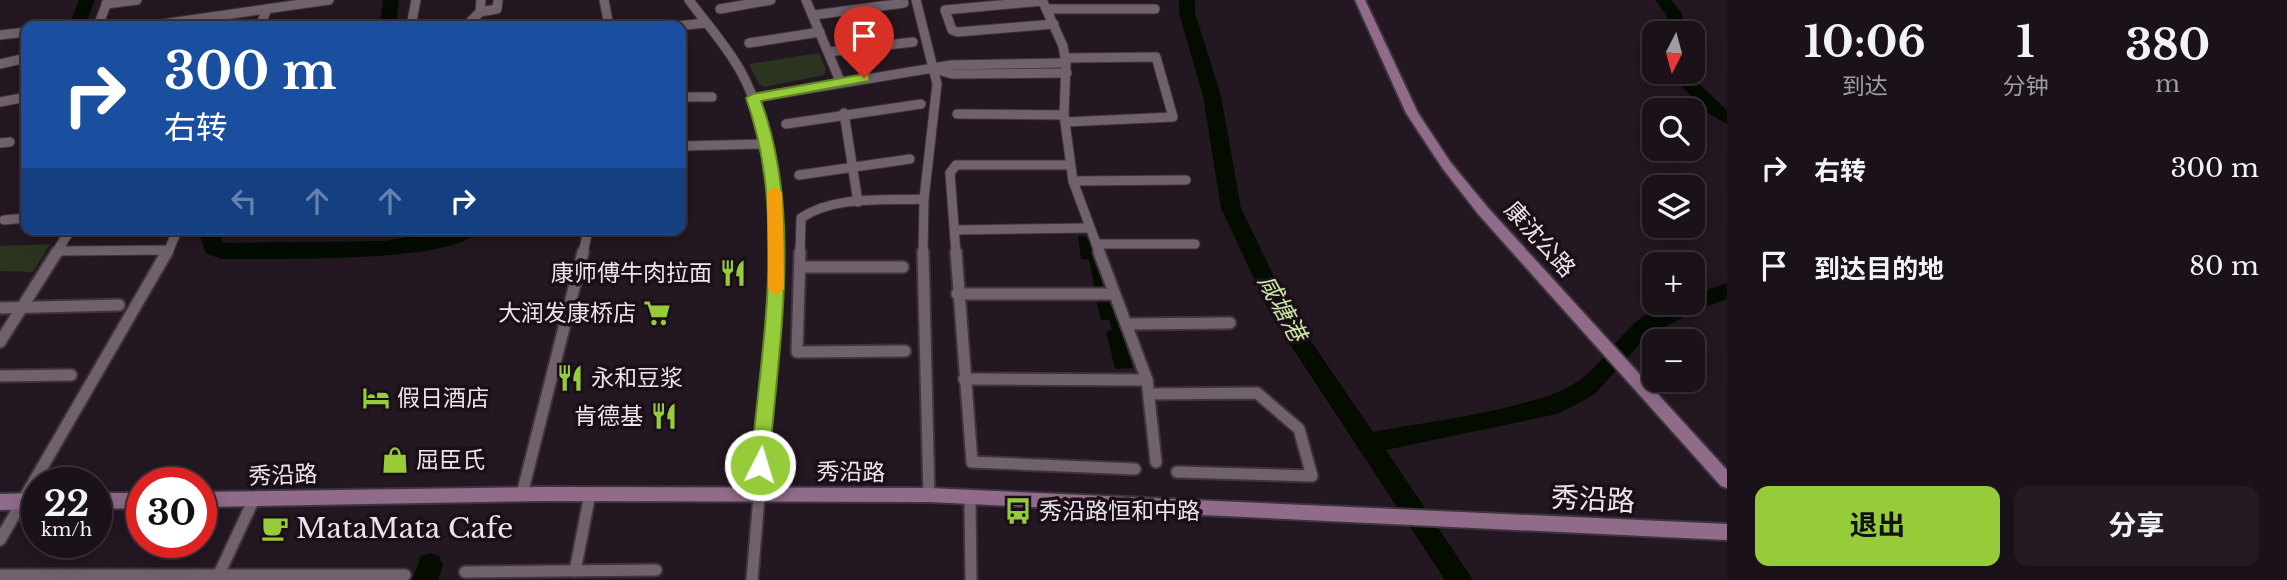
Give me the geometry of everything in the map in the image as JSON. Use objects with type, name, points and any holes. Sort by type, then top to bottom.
[{"type":"main road","name":"康沈公路","points":[[1360,0],[1412,113],[1447,166],[1484,212],[1727,481]]},
{"type":"main road","name":"秀沿路","points":[[217,500],[522,494],[929,495],[1727,532]]},
{"type":"main road","points":[[0,502],[21,501]]},
{"type":"street","points":[[100,21],[107,2],[137,0]]},
{"type":"street","points":[[183,21],[329,0]]},
{"type":"street","points":[[412,21],[416,0]]},
{"type":"street","points":[[480,12],[481,0]]},
{"type":"street","points":[[471,21],[480,12],[496,9],[498,0]]},
{"type":"street","points":[[604,0],[608,21]]},
{"type":"street","points":[[689,0],[740,70],[753,98],[774,177],[777,242],[752,580]]},
{"type":"street","points":[[720,9],[771,0]]},
{"type":"street","points":[[806,0],[840,82]]},
{"type":"street","points":[[916,0],[936,70],[936,112],[924,199],[929,495]]},
{"type":"street","points":[[814,15],[904,3]]},
{"type":"street","points":[[1044,4],[1055,24],[1066,65],[1065,119],[1073,181],[1147,380],[1156,461]]},
{"type":"street","points":[[1055,24],[958,32],[952,30],[945,10],[1044,4],[1155,9]]},
{"type":"street","points":[[262,21],[267,9]]},
{"type":"street","points":[[686,25],[705,23]]},
{"type":"street","points":[[749,44],[820,32]]},
{"type":"street","points":[[0,35],[21,33]]},
{"type":"street","points":[[828,52],[913,42]]},
{"type":"street","points":[[753,98],[840,82],[936,70],[952,74],[1156,57],[1174,117],[1065,119],[957,114]]},
{"type":"street","points":[[0,64],[21,59]]},
{"type":"street","points":[[686,97],[712,97]]},
{"type":"street","points":[[0,102],[21,98]]},
{"type":"street","points":[[786,124],[844,113],[921,104]]},
{"type":"street","points":[[844,113],[858,202]]},
{"type":"street","points":[[686,146],[767,144]]},
{"type":"street","points":[[799,175],[910,159]]},
{"type":"street","points":[[1070,165],[956,165],[950,173],[956,230],[957,294],[972,462],[1135,469]]},
{"type":"street","points":[[1073,181],[1186,180]]},
{"type":"street","points":[[905,351],[797,352],[801,218],[808,211],[858,202],[924,199]]},
{"type":"street","points":[[4,220],[21,218]]},
{"type":"street","points":[[956,230],[1090,228]]},
{"type":"street","points":[[0,342],[68,235]]},
{"type":"street","points":[[48,467],[175,235]]},
{"type":"street","points":[[522,494],[572,310],[587,235]]},
{"type":"street","points":[[1096,244],[1195,244]]},
{"type":"street","points":[[59,251],[169,250]]},
{"type":"street","points":[[801,267],[902,267]]},
{"type":"street","points":[[957,294],[1114,294]]},
{"type":"street","points":[[0,308],[120,305]]},
{"type":"street","points":[[1127,324],[1230,323]]},
{"type":"street","points":[[0,376],[71,375]]},
{"type":"street","points":[[964,379],[1147,380]]},
{"type":"street","points":[[1150,394],[1257,393],[1299,429],[1312,477],[1177,471]]},
{"type":"street","points":[[575,571],[590,494]]},
{"type":"street","points":[[220,572],[254,499]]},
{"type":"street","points":[[970,499],[971,580]]},
{"type":"street","points":[[0,540],[21,512]]},
{"type":"street","points":[[465,572],[656,570]]},
{"type":"street","points":[[0,575],[220,572],[405,575]]},
{"type":"green space","points":[[819,53],[826,69],[824,75],[764,87],[759,84],[749,64]]},
{"type":"green space","points":[[50,244],[33,272],[0,271],[0,246]]},
{"type":"shaded area","points":[[1078,236],[1084,236],[1088,240],[1104,285],[1100,289],[1095,289],[1089,260],[1081,259]]},
{"type":"shaded area","points":[[1107,299],[1112,303],[1133,368],[1115,369],[1106,332],[1112,330],[1109,320],[1101,320],[1096,300]]},
{"type":"waterway","points":[[79,21],[87,0]]},
{"type":"waterway","points":[[389,21],[391,0]]},
{"type":"waterway","name":"咸塘港","points":[[1187,0],[1187,13],[1212,96],[1231,208],[1283,317],[1460,580]]},
{"type":"waterway","points":[[1663,0],[1673,12],[1676,21]]},
{"type":"waterway","points":[[1688,84],[1712,108],[1727,118]]},
{"type":"waterway","points":[[209,235],[212,247],[220,251],[384,248],[454,235]]},
{"type":"waterway","points":[[1368,443],[1549,407],[1586,388],[1640,329],[1692,303],[1727,291]]},
{"type":"waterway","points":[[425,580],[430,565]]},
{"type":"slow traffic","points":[[775,192],[776,289]]},
{"type":"place","name":"康师傅牛肉拉面","points":[[733,273]]},
{"type":"place","name":"大润发康桥店","points":[[657,313]]},
{"type":"place","name":"永和豆浆","points":[[570,378]]},
{"type":"place","name":"假日酒店","points":[[376,398]]},
{"type":"place","name":"肯德基","points":[[664,416]]},
{"type":"place","name":"屈臣氏","points":[[395,460]]},
{"type":"place","name":"秀沿路恒和中路","points":[[1018,511]]},
{"type":"place","name":"MataMata Cafe","points":[[275,528]]},
{"type":"route","points":[[760,465],[776,293],[777,242],[774,177],[765,130],[753,98],[864,78]]}]
